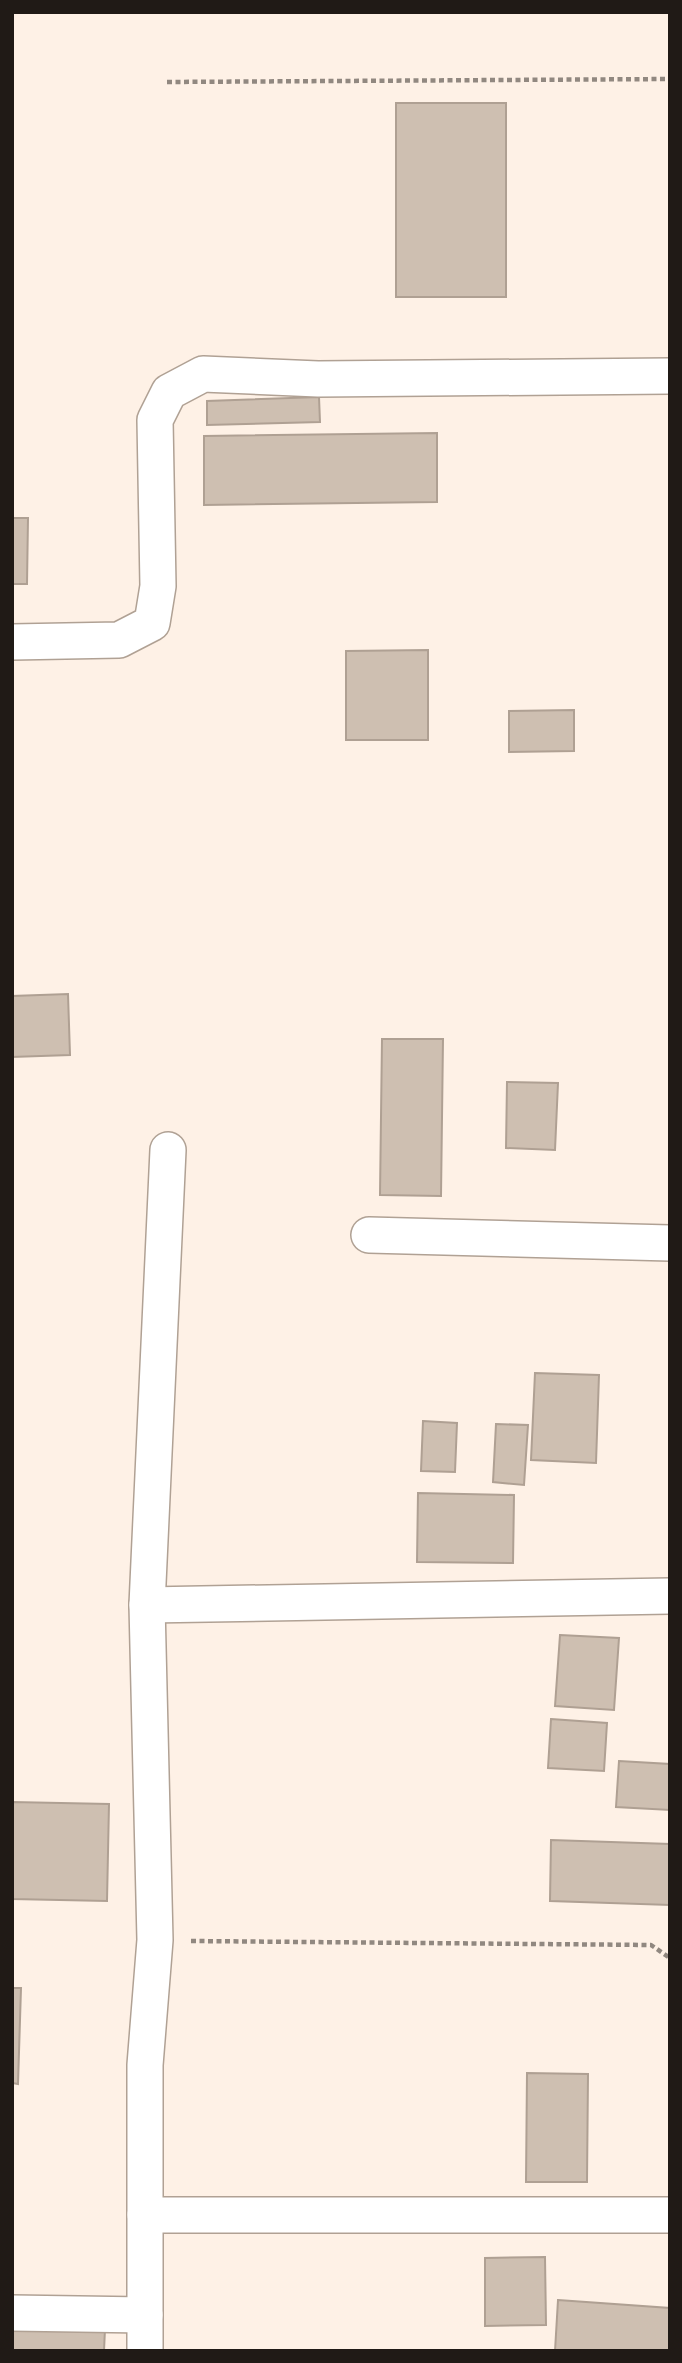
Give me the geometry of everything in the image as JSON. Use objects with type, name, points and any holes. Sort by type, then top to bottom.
[{"type":"street","points":[[12,642],[119,640],[152,623],[158,586],[156,420],[169,391],[203,374],[318,379],[670,376]]},
{"type":"street","points":[[145,2351],[145,2065],[155,1940],[147,1605],[168,1150]]},
{"type":"street","points":[[369,1236],[670,1243]]},
{"type":"street","points":[[147,1605],[670,1596]]},
{"type":"street","points":[[145,2215],[670,2216]]},
{"type":"street","points":[[12,2312],[145,2315]]},
{"type":"path","points":[[167,82],[670,79]]},
{"type":"path","points":[[155,1940],[651,1945],[670,1958]]},
{"type":"building","points":[[396,103],[506,103],[506,297],[396,297]]},
{"type":"building","points":[[319,397],[320,422],[207,425],[207,401]]},
{"type":"building","points":[[437,433],[437,502],[204,505],[204,436]]},
{"type":"building","points":[[12,518],[28,518],[27,584],[12,584]]},
{"type":"building","points":[[428,650],[428,740],[346,740],[346,651]]},
{"type":"building","points":[[574,710],[574,751],[509,752],[509,711]]},
{"type":"building","points":[[68,994],[70,1055],[12,1057],[12,996]]},
{"type":"building","points":[[382,1039],[443,1039],[441,1196],[380,1195]]},
{"type":"building","points":[[507,1082],[558,1083],[555,1150],[506,1148]]},
{"type":"building","points":[[535,1373],[599,1375],[596,1463],[531,1460]]},
{"type":"building","points":[[423,1421],[457,1423],[455,1472],[421,1471]]},
{"type":"building","points":[[496,1424],[528,1425],[524,1485],[493,1482]]},
{"type":"building","points":[[418,1493],[514,1495],[513,1563],[417,1562]]},
{"type":"building","points":[[560,1635],[619,1638],[614,1710],[555,1706]]},
{"type":"building","points":[[551,1719],[607,1723],[604,1771],[548,1768]]},
{"type":"building","points":[[619,1761],[670,1764],[670,1810],[616,1807]]},
{"type":"building","points":[[12,1802],[109,1804],[107,1901],[12,1899]]},
{"type":"building","points":[[551,1840],[670,1844],[670,1905],[550,1901]]},
{"type":"building","points":[[12,1988],[21,1988],[18,2084],[12,2083]]},
{"type":"building","points":[[527,2073],[588,2074],[587,2182],[526,2182]]},
{"type":"building","points":[[545,2257],[546,2325],[485,2326],[485,2258]]},
{"type":"building","points":[[558,2300],[670,2308],[670,2351],[555,2351]]},
{"type":"building","points":[[12,2325],[105,2329],[104,2351],[12,2351]]}]
